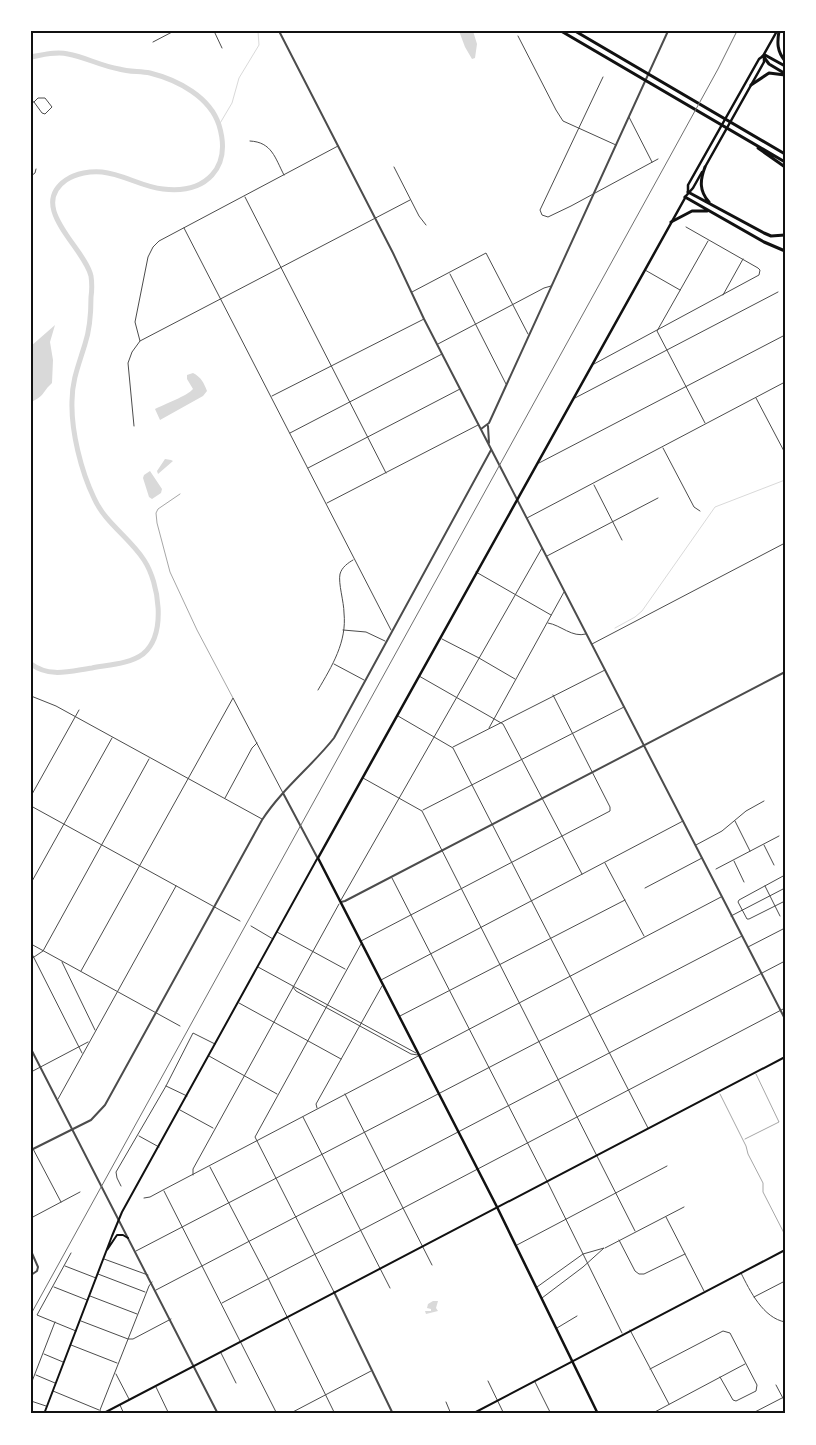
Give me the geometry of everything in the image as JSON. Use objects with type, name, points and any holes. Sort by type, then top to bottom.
[{"type":"highway","points":[[561,31],[785,162]]},
{"type":"highway","points":[[575,31],[785,153]]},
{"type":"highway","points":[[778,31],[777,44],[779,52],[785,61]]},
{"type":"highway","points":[[764,55],[785,66]]},
{"type":"highway","points":[[764,55],[769,64],[785,74]]},
{"type":"highway","points":[[751,85],[769,73],[785,74]]},
{"type":"highway","points":[[737,134],[785,167]]},
{"type":"highway","points":[[705,167],[701,187],[705,198],[711,204]]},
{"type":"highway","points":[[688,192],[764,233],[771,236],[785,235]]},
{"type":"highway","points":[[685,198],[764,242],[785,251]]},
{"type":"highway","points":[[672,222],[692,211],[710,211]]},
{"type":"main road","points":[[688,192],[688,185],[759,59],[764,55],[778,31]]},
{"type":"main road","points":[[44,1414],[119,1219],[591,365],[688,192],[693,188],[764,62],[764,55]]},
{"type":"main road","points":[[318,858],[478,1168],[598,1414]]},
{"type":"main road","points":[[102,1414],[785,1057]]},
{"type":"main road","points":[[107,1250],[117,1235],[123,1235],[128,1238]]},
{"type":"main road","points":[[472,1414],[785,1250]]},
{"type":"street","points":[[153,42],[174,31]]},
{"type":"street","points":[[214,31],[222,48]]},
{"type":"street","points":[[279,31],[375,218],[437,345],[785,1019]]},
{"type":"street","points":[[489,445],[489,423],[668,31]]},
{"type":"street","points":[[518,36],[563,121],[616,145]]},
{"type":"street","points":[[603,77],[540,213],[544,217],[563,210],[658,159]]},
{"type":"street","points":[[42,97],[52,107],[45,114],[33,102],[42,97]]},
{"type":"street","points":[[628,117],[652,162]]},
{"type":"street","points":[[250,141],[266,145],[272,152],[284,175]]},
{"type":"street","points":[[140,341],[135,322],[148,257],[153,247],[159,241],[338,146]]},
{"type":"street","points":[[394,167],[410,200],[426,225]]},
{"type":"street","points":[[31,176],[35,173],[36,169]]},
{"type":"street","points":[[244,196],[386,473]]},
{"type":"street","points":[[134,426],[128,363],[132,352],[140,341],[410,200]]},
{"type":"street","points":[[591,365],[757,278],[760,273],[758,268],[686,227]]},
{"type":"street","points":[[184,228],[392,630]]},
{"type":"street","points":[[657,331],[709,240]]},
{"type":"street","points":[[411,293],[486,253],[529,335]]},
{"type":"street","points":[[723,295],[743,259]]},
{"type":"street","points":[[644,270],[681,290]]},
{"type":"street","points":[[449,272],[506,384]]},
{"type":"street","points":[[437,345],[551,286]]},
{"type":"street","points":[[574,398],[778,292]]},
{"type":"street","points":[[271,396],[424,319]]},
{"type":"street","points":[[657,331],[705,423]]},
{"type":"street","points":[[536,464],[785,335]]},
{"type":"street","points":[[290,433],[442,354]]},
{"type":"street","points":[[527,519],[785,382]]},
{"type":"street","points":[[308,468],[460,389]]},
{"type":"street","points":[[756,398],[785,453]]},
{"type":"street","points":[[481,429],[489,423]]},
{"type":"street","points":[[326,504],[478,425]]},
{"type":"street","points":[[662,446],[694,507],[700,512]]},
{"type":"street","points":[[32,1150],[91,1120],[105,1105],[262,820],[283,793],[324,751],[334,738],[385,641],[491,450]]},
{"type":"street","points":[[593,484],[622,540]]},
{"type":"street","points":[[546,557],[658,498]]},
{"type":"street","points":[[591,644],[785,543]]},
{"type":"street","points":[[193,1175],[193,1169],[214,1129],[312,951],[435,737],[514,594],[542,548]]},
{"type":"street","points":[[318,690],[334,664],[339,650],[345,615],[340,574],[347,564],[354,559]]},
{"type":"street","points":[[476,572],[552,616]]},
{"type":"street","points":[[489,728],[564,592]]},
{"type":"street","points":[[548,622],[580,636],[586,634]]},
{"type":"street","points":[[343,630],[366,632],[385,641]]},
{"type":"street","points":[[440,638],[516,679]]},
{"type":"street","points":[[334,664],[364,680]]},
{"type":"street","points":[[453,748],[605,670]]},
{"type":"street","points":[[340,902],[785,672]]},
{"type":"street","points":[[419,676],[504,724],[582,874]]},
{"type":"street","points":[[394,1414],[256,1136],[361,942],[610,811],[610,807],[554,695]]},
{"type":"street","points":[[31,696],[56,706],[262,820]]},
{"type":"street","points":[[232,698],[318,858]]},
{"type":"street","points":[[81,971],[232,698]]},
{"type":"street","points":[[422,811],[624,707]]},
{"type":"street","points":[[31,796],[79,710]]},
{"type":"street","points":[[397,716],[453,748],[649,1129]]},
{"type":"street","points":[[31,883],[113,737]]},
{"type":"street","points":[[224,799],[252,748],[257,743]]},
{"type":"street","points":[[31,959],[43,951],[150,757]]},
{"type":"street","points":[[362,778],[422,811],[578,1116],[634,1231]]},
{"type":"street","points":[[695,846],[722,831],[746,811],[764,801]]},
{"type":"street","points":[[31,806],[240,921]]},
{"type":"street","points":[[381,980],[683,821]]},
{"type":"street","points":[[734,821],[750,851]]},
{"type":"street","points":[[716,869],[779,836]]},
{"type":"street","points":[[763,844],[774,865]]},
{"type":"street","points":[[645,888],[702,858]]},
{"type":"street","points":[[733,860],[744,882]]},
{"type":"street","points":[[605,863],[645,937]]},
{"type":"street","points":[[785,876],[738,902],[749,919],[785,901]]},
{"type":"street","points":[[391,877],[509,1105],[623,1334]]},
{"type":"street","points":[[58,1100],[176,886]]},
{"type":"street","points":[[765,886],[780,916]]},
{"type":"street","points":[[731,916],[785,888]]},
{"type":"street","points":[[144,1198],[193,1175],[317,1108],[721,897]]},
{"type":"street","points":[[400,1017],[625,900]]},
{"type":"street","points":[[251,926],[273,939]]},
{"type":"street","points":[[747,947],[785,928]]},
{"type":"street","points":[[277,932],[346,970]]},
{"type":"street","points":[[136,1252],[439,1092],[742,936]]},
{"type":"street","points":[[31,944],[180,1026]]},
{"type":"street","points":[[31,952],[83,1054]]},
{"type":"street","points":[[156,1290],[785,960]]},
{"type":"street","points":[[62,961],[96,1031]]},
{"type":"street","points":[[258,967],[419,1055]]},
{"type":"street","points":[[317,1108],[316,1104],[383,984]]},
{"type":"street","points":[[293,986],[296,991],[411,1054],[419,1055]]},
{"type":"street","points":[[238,1003],[341,1060]]},
{"type":"street","points":[[222,1303],[785,1008]]},
{"type":"street","points":[[121,1186],[116,1172],[166,1086],[193,1033],[216,1044]]},
{"type":"street","points":[[31,1072],[90,1041]]},
{"type":"street","points":[[31,1048],[218,1414]]},
{"type":"street","points":[[209,1056],[278,1095]]},
{"type":"street","points":[[166,1086],[187,1096]]},
{"type":"street","points":[[345,1094],[432,1265]]},
{"type":"street","points":[[180,1110],[214,1129]]},
{"type":"street","points":[[303,1117],[390,1288]]},
{"type":"street","points":[[138,1136],[159,1147]]},
{"type":"street","points":[[31,1145],[61,1202]]},
{"type":"street","points":[[210,1166],[288,1317],[335,1414]]},
{"type":"street","points":[[516,1245],[666,1166]]},
{"type":"street","points":[[164,1190],[277,1414]]},
{"type":"street","points":[[31,1218],[80,1192]]},
{"type":"street","points":[[542,1298],[583,1267],[604,1248],[684,1207]]},
{"type":"street","points":[[665,1216],[704,1292]]},
{"type":"street","points":[[619,1240],[635,1271],[640,1274],[644,1274],[685,1254]]},
{"type":"street","points":[[537,1288],[583,1254],[604,1248]]},
{"type":"street","points":[[31,1251],[38,1264],[38,1270],[31,1276]]},
{"type":"street","points":[[71,1253],[37,1315],[76,1331]]},
{"type":"street","points":[[104,1259],[148,1274]]},
{"type":"street","points":[[64,1266],[97,1279]]},
{"type":"street","points":[[741,1273],[754,1297],[768,1313],[776,1319],[785,1322]]},
{"type":"street","points":[[98,1274],[146,1293]]},
{"type":"street","points":[[754,1297],[785,1281]]},
{"type":"street","points":[[100,1410],[152,1282]]},
{"type":"street","points":[[52,1287],[88,1300]]},
{"type":"street","points":[[90,1296],[138,1314]]},
{"type":"street","points":[[557,1328],[577,1316]]},
{"type":"street","points":[[80,1320],[128,1339],[133,1339],[171,1319]]},
{"type":"street","points":[[31,1384],[55,1322]]},
{"type":"street","points":[[630,1330],[668,1404]]},
{"type":"street","points":[[650,1369],[723,1331],[730,1333],[757,1385],[756,1391],[736,1401],[733,1400],[720,1377]]},
{"type":"street","points":[[71,1345],[118,1363]]},
{"type":"street","points":[[220,1352],[236,1383]]},
{"type":"street","points":[[43,1353],[64,1362]]},
{"type":"street","points":[[651,1414],[746,1364]]},
{"type":"street","points":[[289,1414],[372,1370]]},
{"type":"street","points":[[115,1372],[129,1400]]},
{"type":"street","points":[[35,1375],[56,1383]]},
{"type":"street","points":[[488,1381],[504,1414]]},
{"type":"street","points":[[534,1381],[551,1414]]},
{"type":"street","points":[[776,1385],[785,1402]]},
{"type":"street","points":[[155,1386],[169,1414]]},
{"type":"street","points":[[53,1391],[100,1410],[102,1414]]},
{"type":"street","points":[[750,1414],[782,1398]]},
{"type":"street","points":[[31,1400],[47,1406]]},
{"type":"street","points":[[446,1402],[451,1414]]},
{"type":"street","points":[[120,1405],[124,1414]]},
{"type":"lane","points":[[180,494],[158,509],[157,523],[172,577],[232,698]]},
{"type":"lane","points":[[743,1140],[779,1122],[755,1073]]},
{"type":"lane","points":[[719,1092],[763,1183],[763,1192],[785,1235]]},
{"type":"shaded area","points":[[459,31],[473,31],[477,44],[475,58],[472,59]]},
{"type":"shaded area","points":[[55,325],[50,342],[53,360],[52,383],[41,396],[31,402],[31,346]]},
{"type":"shaded area","points":[[193,373],[202,381],[207,391],[203,396],[160,420],[155,409],[190,392],[193,389],[187,379],[187,375]]},
{"type":"shaded area","points":[[165,459],[173,461],[158,474],[157,471]]},
{"type":"shaded area","points":[[150,471],[162,489],[161,493],[152,499],[149,497],[143,478]]},
{"type":"shaded area","points":[[438,1301],[436,1308],[438,1311],[426,1314],[425,1311],[431,1311],[431,1309],[427,1308],[428,1304]]},
{"type":"waterway","points":[[219,125],[232,103],[239,78],[259,45],[258,31]]},
{"type":"waterway","points":[[31,57],[63,53],[112,68],[150,73],[171,80],[192,91],[208,106],[215,115],[222,140],[222,154],[212,175],[192,187],[178,189],[155,188],[110,173],[93,172],[79,174],[66,180],[56,191],[53,202],[55,215],[87,265],[92,281],[89,327],[72,393],[73,425],[78,451],[89,487],[99,507],[138,552],[149,570],[157,595],[158,622],[151,645],[143,654],[132,660],[76,671],[60,672],[45,671],[31,664]]},
{"type":"waterway","points":[[615,628],[642,611],[715,507],[785,480]]},
{"type":"railway","points":[[31,1314],[668,160],[737,31]]}]
